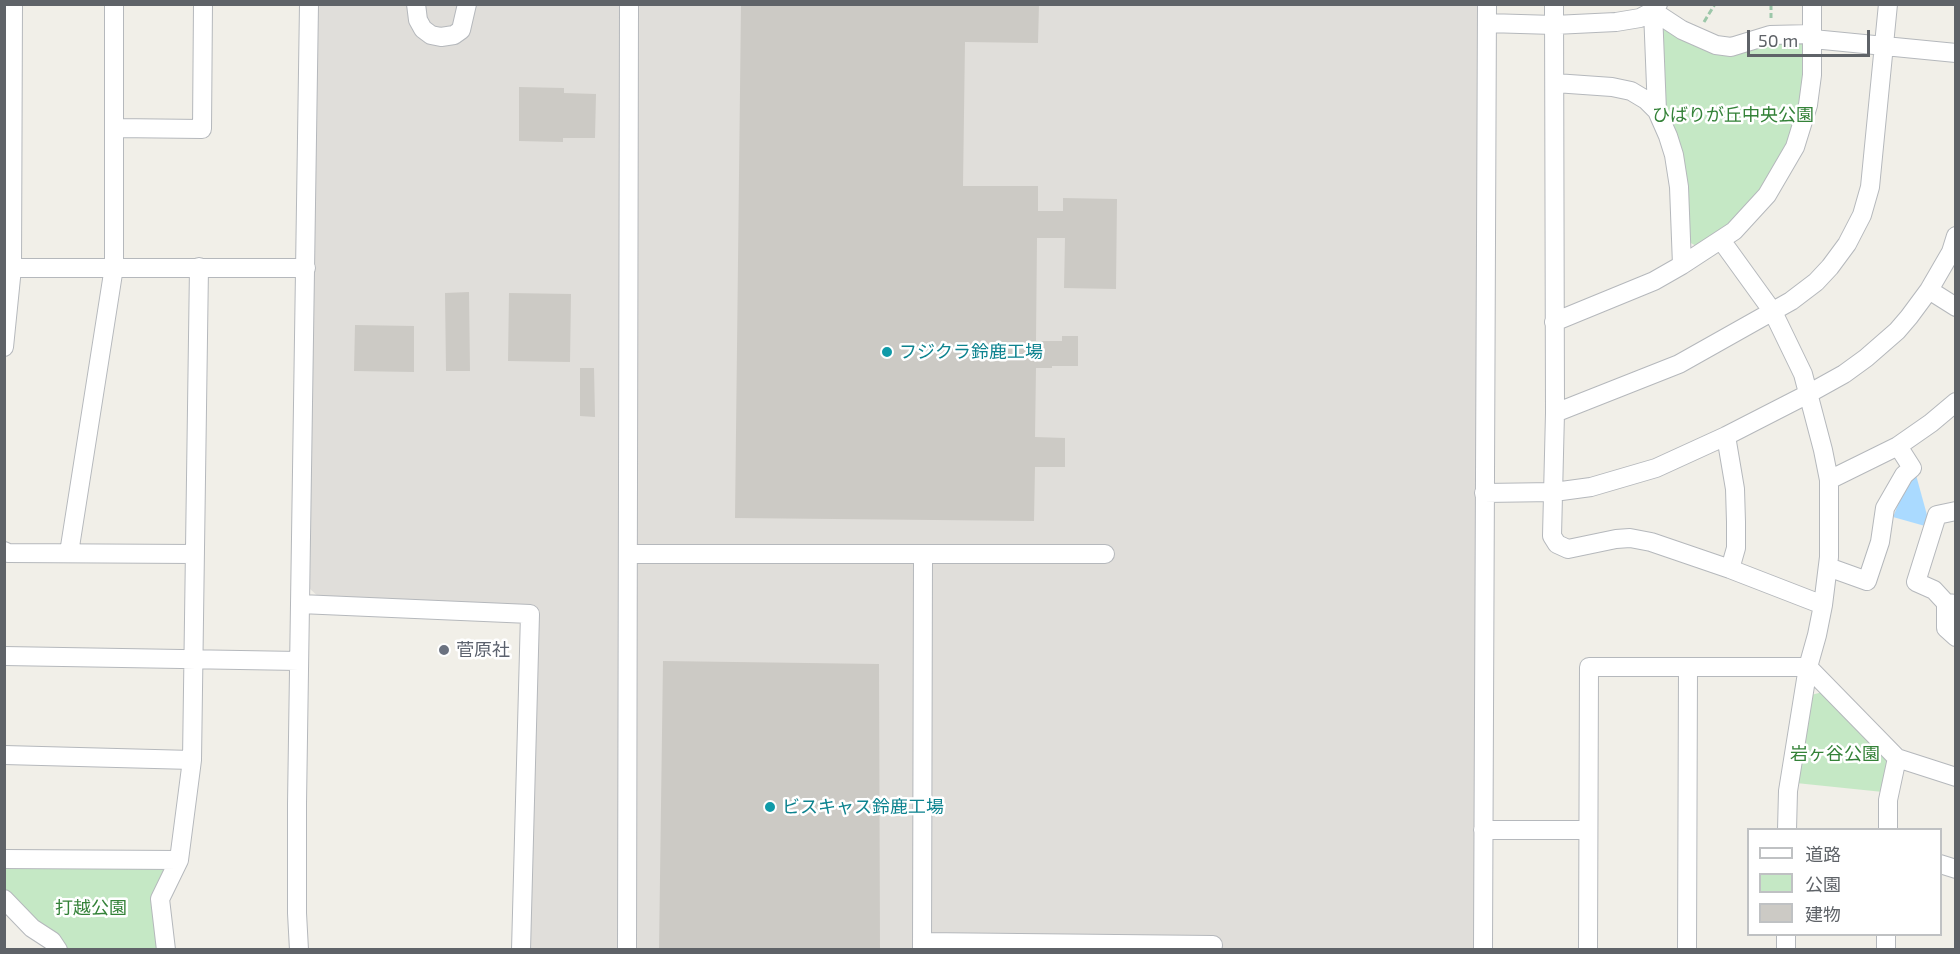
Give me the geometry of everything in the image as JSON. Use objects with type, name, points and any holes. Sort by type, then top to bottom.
[{"type":"street","points":[[4,347],[8,268],[13,4]]},
{"type":"street","points":[[69,553],[114,267],[114,4]]},
{"type":"street","points":[[115,128],[202,129],[203,4]]},
{"type":"street","points":[[299,950],[297,914],[298,661],[309,4]]},
{"type":"street","points":[[416,4],[418,20],[423,29],[441,38],[454,35],[461,30],[467,4]]},
{"type":"street","points":[[627,950],[630,4]]},
{"type":"street","points":[[1554,4],[1555,413],[1552,536],[1557,544],[1568,549],[1616,539],[1630,538],[1651,542],[1730,569],[1822,605]]},
{"type":"street","points":[[1554,322],[1654,280],[1682,265],[1734,231],[1767,195],[1795,147],[1808,105],[1812,75],[1812,4]]},
{"type":"street","points":[[1555,413],[1679,364],[1773,312],[1816,282],[1830,267],[1847,244],[1862,215],[1870,187],[1888,4]]},
{"type":"street","points":[[1483,950],[1487,14],[1554,25],[1616,22],[1640,18],[1656,8]]},
{"type":"street","points":[[1656,8],[1682,30],[1716,45],[1731,47],[1770,35],[1813,37],[1956,53]]},
{"type":"street","points":[[1656,8],[1657,111]]},
{"type":"street","points":[[1555,83],[1612,87],[1631,91],[1646,100],[1657,111],[1674,155],[1679,187],[1682,265]]},
{"type":"street","points":[[1484,493],[1554,492],[1591,487],[1656,468],[1726,436],[1808,394],[1844,374],[1882,345],[1910,317],[1951,252],[1956,236]]},
{"type":"street","points":[[1721,240],[1773,312],[1803,374],[1829,480],[1828,567],[1817,635],[1808,667],[1788,791],[1787,828]]},
{"type":"street","points":[[166,950],[160,899],[179,860],[192,760],[199,267]]},
{"type":"street","points":[[8,268],[306,268]]},
{"type":"street","points":[[1929,290],[1956,307]]},
{"type":"street","points":[[1829,480],[1898,446],[1956,402]]},
{"type":"street","points":[[1726,436],[1735,489],[1736,522],[1736,548],[1730,569]]},
{"type":"street","points":[[1828,567],[1867,581],[1881,536],[1885,508],[1904,475],[1912,468],[1898,446]]},
{"type":"street","points":[[1956,511],[1937,515],[1916,582],[1934,590],[1951,604],[1946,628],[1956,637]]},
{"type":"street","points":[[4,551],[8,553],[195,554]]},
{"type":"street","points":[[628,554],[1105,554]]},
{"type":"street","points":[[923,554],[922,946],[1212,945],[1212,950]]},
{"type":"street","points":[[300,604],[530,614],[521,950]]},
{"type":"street","points":[[4,656],[298,661]]},
{"type":"street","points":[[1587,950],[1589,667],[1808,667],[1897,758],[1956,777]]},
{"type":"street","points":[[1687,950],[1688,668]]},
{"type":"street","points":[[4,755],[192,760]]},
{"type":"street","points":[[1888,828],[1888,800],[1897,758]]},
{"type":"street","points":[[1483,830],[1588,830]]},
{"type":"street","points":[[4,859],[179,860]]},
{"type":"street","points":[[4,898],[32,928],[52,941],[58,950]]},
{"type":"shaded area","name":"フジクラ鈴鹿工場","points":[[316,5],[1482,5],[1477,949],[526,949],[535,610],[320,598],[310,589]]},
{"type":"green space","name":"ひばりが丘中央公園","points":[[1665,26],[1715,52],[1776,40],[1800,41],[1805,49],[1803,86],[1796,122],[1785,151],[1756,195],[1726,226],[1698,247],[1689,242],[1660,104],[1659,29]]},
{"type":"green space","name":"岩ヶ谷公園","points":[[1823,692],[1885,757],[1889,764],[1883,792],[1796,783],[1811,695]]},
{"type":"green space","name":"打越公園","points":[[5,864],[161,866],[166,873],[160,949],[67,949],[60,937],[34,921],[5,889]]},
{"type":"water","points":[[1916,475],[1927,515],[1925,526],[1893,517],[1906,485]]},
{"type":"building","name":"フジクラ鈴鹿工場","points":[[741,4],[1039,4],[1038,43],[965,42],[963,186],[1038,186],[1038,211],[1063,211],[1063,198],[1117,199],[1116,289],[1064,288],[1065,238],[1037,238],[1036,341],[1062,341],[1062,336],[1078,336],[1078,366],[1036,368],[1035,437],[1065,438],[1065,467],[1035,467],[1034,521],[735,518]]},
{"type":"building","points":[[519,87],[564,88],[564,93],[596,94],[595,138],[563,138],[563,142],[519,141]]},
{"type":"building","points":[[469,292],[470,371],[446,371],[445,293]]},
{"type":"building","points":[[509,293],[571,294],[570,362],[508,361]]},
{"type":"building","points":[[355,325],[414,326],[414,372],[354,371]]},
{"type":"building","points":[[580,368],[594,368],[595,417],[580,416]]},
{"type":"building","name":"ビスキャス鈴鹿工場","points":[[663,661],[879,664],[880,950],[659,950]]},
{"type":"place","name":"フジクラ鈴鹿工場","points":[[887,352]]},
{"type":"place","name":"菅原社","points":[[444,650]]},
{"type":"place","name":"ビスキャス鈴鹿工場","points":[[770,807]]}]
